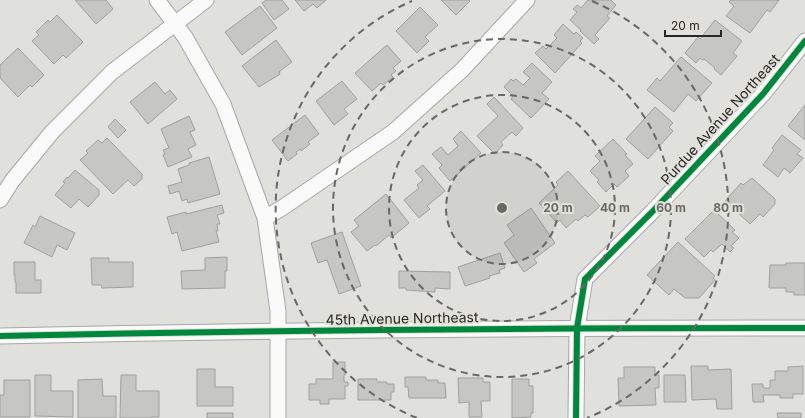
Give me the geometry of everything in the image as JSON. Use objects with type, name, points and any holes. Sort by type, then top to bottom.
[{"type":"street","points":[[157,0],[185,36],[223,104],[265,218],[278,311],[278,418]]},
{"type":"street","points":[[0,200],[12,181],[58,126],[112,72],[206,0]]},
{"type":"street","points":[[265,218],[282,208],[392,132],[462,70],[527,0]]},
{"type":"street","name":"Purdue Avenue Northeast","points":[[576,418],[576,328],[585,279],[653,211],[763,94],[805,41]]},
{"type":"street","name":"45th Avenue Northeast","points":[[0,336],[576,328],[805,328]]},
{"type":"building","points":[[75,0],[106,0],[113,9],[96,24]]},
{"type":"building","points":[[266,0],[282,0],[289,9],[274,20],[262,3]]},
{"type":"building","points":[[295,0],[326,0],[317,8],[313,4],[304,11]]},
{"type":"building","points":[[441,0],[469,0],[470,1],[456,15]]},
{"type":"building","points":[[588,0],[611,0],[616,5],[607,16],[610,18],[595,35],[599,39],[594,44],[570,20],[577,12],[573,9],[577,5],[581,8]]},
{"type":"building","points":[[731,0],[779,0],[770,12],[767,10],[750,33],[726,16],[734,6],[729,2]]},
{"type":"building","points":[[260,6],[277,28],[242,55],[225,32]]},
{"type":"building","points":[[420,7],[438,25],[425,37],[429,41],[417,53],[396,31]]},
{"type":"building","points":[[57,15],[83,42],[66,58],[63,55],[54,64],[32,41],[39,35],[36,32],[48,20],[50,22]]},
{"type":"building","points":[[715,20],[742,41],[733,53],[737,56],[721,75],[704,59],[702,60],[700,58],[696,63],[685,53],[698,37],[700,39]]},
{"type":"building","points":[[563,24],[574,34],[576,32],[583,38],[580,41],[582,43],[555,73],[535,53],[543,46],[546,49],[557,38],[554,35]]},
{"type":"building","points":[[276,40],[292,62],[279,72],[280,74],[259,87],[242,66]]},
{"type":"building","points":[[387,45],[401,61],[393,68],[396,71],[391,75],[393,77],[383,85],[381,83],[372,91],[355,73]]},
{"type":"building","points":[[18,48],[44,75],[32,87],[30,85],[18,97],[0,78],[0,65]]},
{"type":"building","points":[[681,57],[712,83],[696,101],[688,94],[674,112],[647,90],[657,78],[660,81]]},
{"type":"building","points":[[532,63],[552,82],[542,93],[549,99],[531,118],[511,99],[513,96],[504,87],[511,79],[513,81],[516,79],[523,85],[530,78],[523,72]]},
{"type":"building","points":[[342,81],[357,99],[344,109],[348,114],[334,125],[316,101]]},
{"type":"building","points":[[155,82],[165,94],[170,90],[177,99],[148,124],[130,102]]},
{"type":"building","points":[[494,97],[523,128],[516,136],[512,132],[501,142],[503,145],[495,154],[477,136],[498,116],[487,104]]},
{"type":"building","points":[[805,105],[805,140],[788,126]]},
{"type":"building","points":[[655,107],[673,123],[669,127],[673,131],[648,159],[626,139]]},
{"type":"building","points":[[305,115],[319,134],[308,142],[310,144],[301,151],[300,149],[296,152],[297,154],[288,161],[272,140]]},
{"type":"building","points":[[189,116],[195,130],[190,132],[196,145],[188,149],[192,157],[168,167],[163,155],[165,154],[163,150],[169,148],[161,129]]},
{"type":"building","points":[[115,119],[126,130],[118,138],[108,127]]},
{"type":"building","points":[[461,131],[481,153],[450,181],[439,168],[442,165],[432,154],[441,147],[448,155],[458,146],[453,139]]},
{"type":"building","points":[[782,135],[801,150],[797,154],[803,158],[790,173],[784,168],[778,177],[763,165],[774,150],[772,148]]},
{"type":"building","points":[[107,138],[142,174],[142,179],[134,186],[128,180],[113,194],[80,160],[88,153],[86,151],[98,140],[102,143]]},
{"type":"building","points":[[613,139],[627,154],[625,155],[633,164],[625,171],[629,176],[617,187],[614,184],[606,192],[597,182],[599,180],[590,171],[600,161],[595,156]]},
{"type":"building","points":[[209,157],[220,194],[188,203],[187,199],[182,201],[179,191],[170,194],[168,186],[182,182],[178,169],[189,165],[189,163]]},
{"type":"building","points":[[423,165],[445,191],[427,206],[430,209],[419,218],[404,200],[419,188],[417,185],[423,180],[415,171]]},
{"type":"building","points":[[75,170],[99,190],[99,195],[88,207],[79,199],[71,208],[55,195],[65,183],[63,182],[67,177],[68,178]]},
{"type":"building","points":[[568,171],[600,206],[588,217],[585,215],[578,221],[576,219],[566,228],[560,220],[557,223],[539,203],[558,185],[556,182]]},
{"type":"building","points":[[752,178],[775,199],[775,204],[763,217],[760,214],[750,224],[725,201],[741,183],[743,185]]},
{"type":"building","points":[[386,194],[409,223],[391,238],[389,235],[376,246],[375,245],[367,251],[351,232],[359,226],[354,220]]},
{"type":"building","points":[[222,205],[224,213],[217,215],[220,224],[217,224],[218,231],[216,231],[219,242],[182,251],[177,232],[172,234],[167,217]]},
{"type":"building","points":[[531,208],[555,243],[534,259],[537,263],[524,272],[504,243],[514,235],[507,225]]},
{"type":"building","points":[[714,210],[735,230],[732,232],[739,238],[731,246],[734,248],[730,252],[722,244],[713,252],[711,250],[704,257],[685,239]]},
{"type":"building","points":[[40,216],[75,233],[67,250],[57,245],[52,257],[24,243],[33,225],[35,227]]},
{"type":"building","points":[[342,232],[361,286],[339,294],[327,260],[318,263],[311,243]]},
{"type":"building","points":[[678,242],[715,276],[713,278],[715,280],[699,298],[685,298],[674,289],[669,295],[647,275]]},
{"type":"building","points":[[500,253],[505,268],[499,270],[500,273],[489,276],[490,278],[465,286],[458,267]]},
{"type":"building","points":[[227,257],[225,288],[182,289],[181,271],[205,270],[205,258]]},
{"type":"building","points":[[91,258],[109,258],[109,262],[133,262],[133,287],[102,288],[101,285],[92,285]]},
{"type":"building","points":[[14,262],[35,262],[35,280],[41,280],[41,293],[16,293]]},
{"type":"building","points":[[786,263],[805,263],[805,295],[794,295],[794,292],[786,292],[786,288],[769,288],[770,265],[786,265]]},
{"type":"building","points":[[399,271],[450,272],[450,289],[435,288],[435,292],[406,290],[406,288],[399,288]]},
{"type":"building","points":[[333,362],[345,362],[344,382],[348,382],[348,386],[345,386],[345,399],[329,399],[329,404],[320,404],[320,400],[309,400],[309,384],[316,384],[316,379],[333,379]]},
{"type":"building","points":[[691,366],[708,366],[708,370],[731,369],[732,409],[717,409],[716,399],[692,400]]},
{"type":"building","points":[[803,366],[803,394],[793,394],[793,398],[780,398],[780,395],[763,395],[764,402],[753,402],[752,384],[763,384],[763,388],[770,388],[770,380],[775,380],[775,371],[788,371],[788,367]]},
{"type":"building","points":[[624,367],[655,367],[655,375],[659,375],[659,388],[655,388],[656,405],[619,406],[618,378],[624,378]]},
{"type":"building","points":[[197,369],[215,369],[215,387],[233,387],[233,406],[197,406]]},
{"type":"building","points":[[35,375],[51,375],[51,391],[73,391],[73,417],[35,416]]},
{"type":"building","points":[[121,375],[136,375],[136,391],[159,391],[159,417],[120,418]]},
{"type":"building","points":[[664,375],[685,375],[686,402],[664,402]]},
{"type":"building","points":[[405,377],[426,377],[426,380],[438,380],[438,383],[445,383],[446,398],[409,398],[408,387],[405,387]]},
{"type":"building","points":[[458,378],[483,378],[483,382],[490,382],[490,401],[481,401],[482,417],[469,417],[469,402],[459,403]]},
{"type":"building","points":[[102,379],[103,396],[116,396],[116,418],[78,418],[78,380]]},
{"type":"building","points":[[358,379],[377,379],[377,382],[394,384],[394,392],[391,392],[391,400],[358,400]]},
{"type":"building","points":[[512,379],[529,379],[529,386],[533,386],[533,413],[531,413],[531,417],[512,418]]},
{"type":"building","points":[[4,380],[30,380],[30,417],[0,417],[0,395],[4,395]]},
{"type":"building","points":[[207,413],[233,413],[233,418],[207,418]]},
{"type":"building","points":[[777,413],[801,413],[801,418],[778,418]]},
{"type":"cycle path","points":[[576,418],[577,328],[585,279],[653,211],[763,94],[805,41]]},
{"type":"cycle path","points":[[0,336],[402,330],[805,328]]}]
